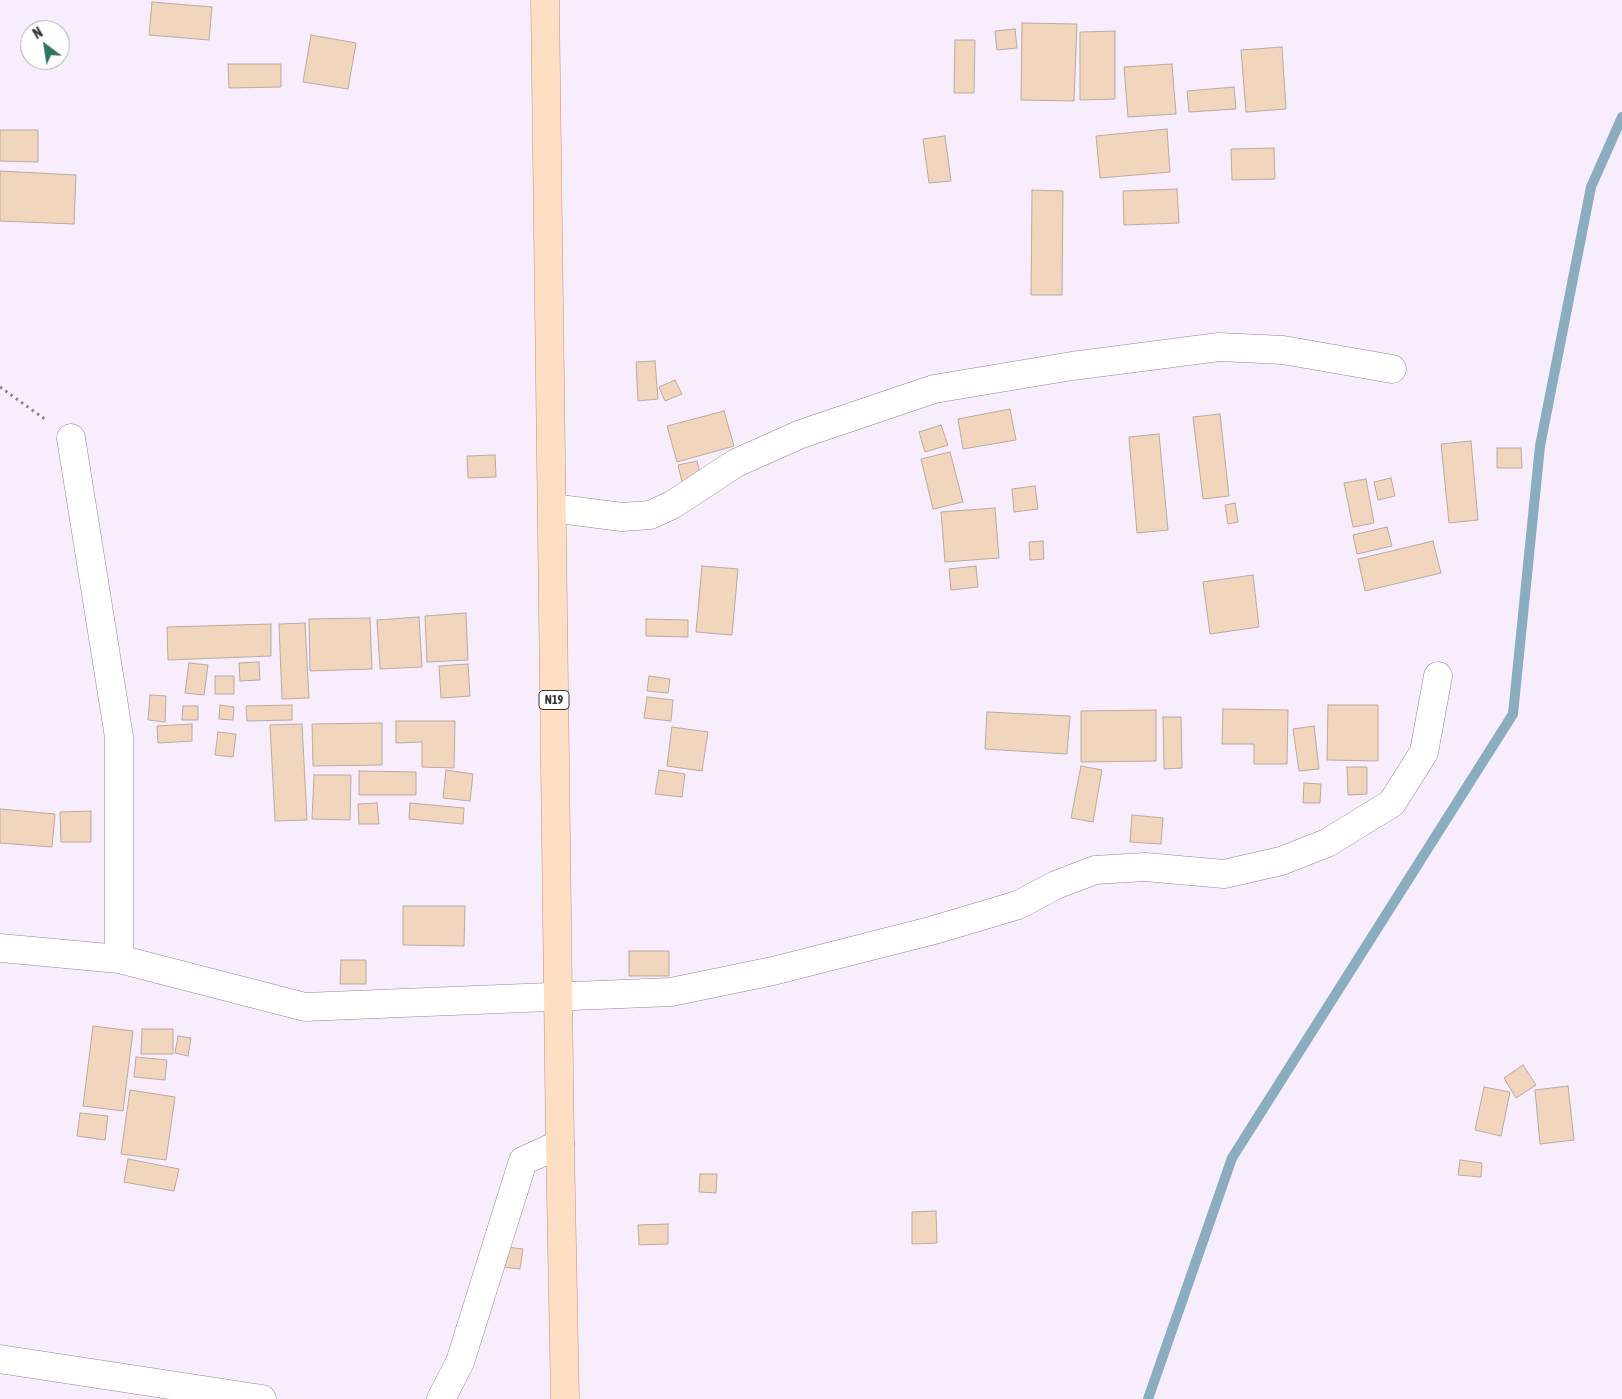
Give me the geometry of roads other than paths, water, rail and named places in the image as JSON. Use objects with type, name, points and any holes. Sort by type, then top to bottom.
[{"type":"main road","name":"N19","points":[[545,0],[565,1399]]},
{"type":"street","points":[[552,508],[622,517],[650,516],[672,505],[736,463],[801,434],[934,389],[1062,368],[1219,347],[1283,350],[1392,369]]},
{"type":"street","points":[[71,438],[119,737],[120,960]]},
{"type":"street","points":[[0,948],[120,960],[305,1007],[671,992],[773,971],[934,930],[1018,905],[1056,885],[1095,870],[1145,867],[1224,874],[1281,861],[1328,843],[1392,803],[1424,752],[1438,676]]},
{"type":"street","points":[[441,1399],[460,1362],[523,1161],[560,1144]]},
{"type":"street","points":[[0,1359],[262,1399]]},
{"type":"waterway","points":[[1148,1399],[1232,1158],[1513,714],[1540,446],[1591,187],[1622,117]]}]
